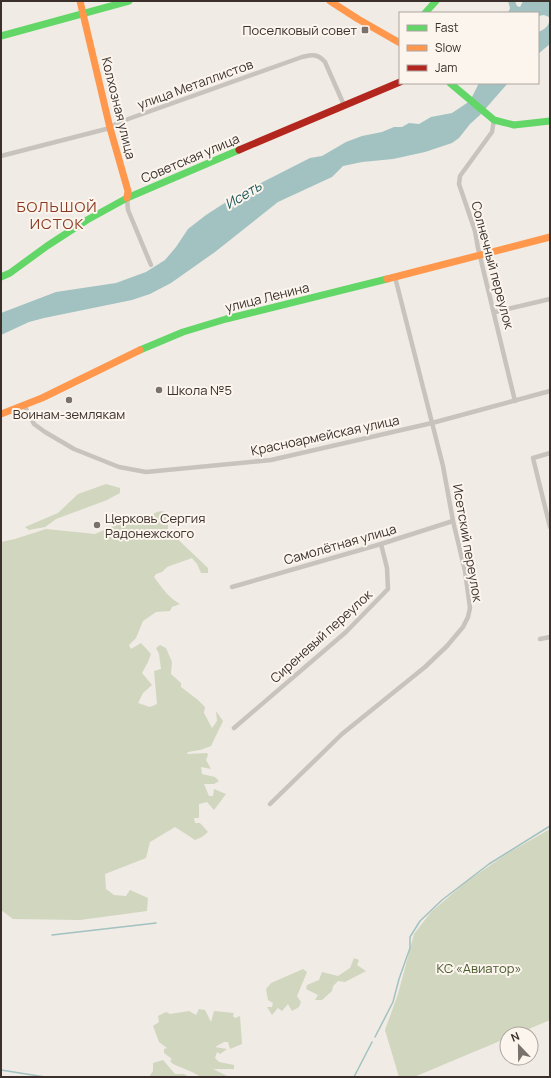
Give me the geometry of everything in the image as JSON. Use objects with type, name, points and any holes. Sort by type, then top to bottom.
[{"type":"street","name":"Колхозная улица","points":[[80,1],[110,128],[128,191],[128,210],[152,265]]},
{"type":"street","points":[[1,36],[129,1]]},
{"type":"street","points":[[330,1],[399,42]]},
{"type":"street","points":[[426,12],[436,1]]},
{"type":"street","name":"улица Металлистов","points":[[1,156],[110,128],[117,123],[302,57],[312,55],[320,56],[325,62],[344,105]]},
{"type":"street","name":"Советская улица","points":[[1,277],[10,273],[47,246],[87,220],[127,198],[399,82]]},
{"type":"street","points":[[451,84],[492,119],[514,125],[550,121]]},
{"type":"street","name":"Солнечный переулок","points":[[492,119],[492,132],[460,176],[459,184],[475,231],[515,401]]},
{"type":"street","name":"улица Ленина","points":[[1,414],[26,407],[162,340],[221,321],[395,277],[480,253],[550,237]]},
{"type":"street","name":"Исетский переулок","points":[[270,804],[342,734],[425,667],[447,646],[463,627],[468,617],[470,608],[465,571],[453,521],[443,466],[395,277]]},
{"type":"street","points":[[495,312],[550,299]]},
{"type":"street","name":"Красноармейская улица","points":[[26,407],[34,424],[74,449],[119,467],[146,472],[271,460],[432,423],[550,391]]},
{"type":"street","points":[[550,453],[533,458],[550,527]]},
{"type":"street","name":"Самолётная улица","points":[[232,587],[381,544],[453,521]]},
{"type":"street","name":"Сиреневый переулок","points":[[234,728],[346,632],[388,589],[387,568],[381,544]]},
{"type":"street","points":[[540,639],[550,637]]},
{"type":"green space","points":[[106,484],[120,488],[120,493],[107,500],[56,519],[45,527],[29,530],[25,527],[58,513],[78,494]]},
{"type":"green space","points":[[162,511],[168,514],[168,530],[208,568],[208,573],[201,573],[197,564],[192,558],[167,567],[154,577],[169,596],[180,604],[172,607],[170,611],[156,612],[143,621],[136,638],[129,645],[131,649],[141,643],[151,654],[142,673],[152,685],[143,693],[138,703],[150,707],[157,704],[154,671],[161,669],[159,654],[156,648],[160,645],[166,648],[172,662],[171,674],[181,683],[181,687],[205,707],[204,713],[212,728],[217,721],[216,711],[223,721],[211,746],[188,752],[187,754],[207,753],[208,755],[206,760],[211,769],[201,767],[202,774],[215,777],[219,781],[214,784],[204,784],[209,796],[213,796],[214,789],[226,794],[214,810],[207,802],[199,804],[199,818],[194,818],[195,823],[200,823],[208,832],[202,837],[195,840],[175,827],[150,842],[146,858],[105,874],[106,889],[114,895],[126,896],[130,890],[148,898],[147,911],[80,920],[13,919],[1,910],[1,542],[46,529],[95,534],[132,518],[141,520]]},
{"type":"green space","name":"КС «Авиатор»","points":[[550,829],[550,1020],[536,1026],[499,1026],[499,1041],[414,1077],[399,1077],[385,1030],[398,994],[414,934],[431,912],[466,882],[508,853]]},
{"type":"green space","points":[[354,958],[359,960],[357,965],[366,971],[345,982],[338,981],[333,986],[332,991],[322,1000],[315,1000],[318,995],[306,989],[307,985],[319,980],[322,972],[338,976],[350,968]]},
{"type":"green space","points":[[303,969],[307,972],[297,996],[301,1002],[299,1007],[292,1011],[288,1004],[282,1011],[278,1008],[272,1015],[267,1007],[272,1007],[273,1003],[268,1000],[266,989],[271,983]]},
{"type":"green space","points":[[199,1009],[205,1010],[211,1022],[214,1011],[234,1013],[233,1016],[235,1018],[240,1016],[242,1044],[230,1049],[228,1042],[224,1042],[215,1047],[227,1049],[220,1054],[217,1052],[215,1058],[219,1062],[234,1065],[234,1069],[213,1069],[229,1077],[201,1077],[173,1064],[170,1061],[172,1059],[164,1053],[164,1049],[167,1048],[159,1042],[153,1026],[159,1022],[158,1016],[166,1012],[170,1014],[189,1011],[196,1015]]},
{"type":"green space","points":[[163,1060],[175,1074],[184,1074],[189,1077],[149,1077],[153,1071],[153,1063]]},
{"type":"water","points":[[508,1],[515,1],[517,6],[520,7],[523,1],[550,1],[550,44],[539,53],[539,32],[547,26],[549,17],[544,15],[539,16],[539,12],[508,12],[510,8]]},
{"type":"water","name":"Исеть","points":[[478,84],[507,84],[459,138],[452,143],[425,152],[393,159],[362,162],[343,166],[332,177],[278,202],[215,252],[171,283],[150,294],[132,300],[29,322],[1,335],[1,313],[56,292],[116,283],[146,272],[165,260],[188,229],[206,215],[237,195],[310,158],[322,156],[346,142],[362,136],[382,132],[394,127],[402,127],[409,123],[419,124],[431,117],[452,113],[470,101]]},
{"type":"waterway","points":[[375,1037],[393,1002],[410,948],[410,937],[420,921],[442,900],[489,864],[550,826]]},
{"type":"waterway","points":[[52,935],[156,923]]},
{"type":"waterway","points":[[354,1077],[372,1042]]},
{"type":"waterway","points":[[1,1070],[45,1077]]},
{"type":"traffic: fast","points":[[1,36],[129,1]]},
{"type":"traffic: fast","points":[[426,12],[436,1]]},
{"type":"traffic: fast","points":[[451,84],[494,120],[514,125],[550,121]]},
{"type":"traffic: fast","points":[[1,277],[10,273],[47,246],[87,220],[127,198],[239,150]]},
{"type":"traffic: fast","points":[[140,350],[183,332],[226,319],[387,279]]},
{"type":"traffic: slow","points":[[80,1],[110,128],[128,191],[127,198]]},
{"type":"traffic: slow","points":[[330,1],[399,42]]},
{"type":"traffic: slow","points":[[387,279],[550,237]]},
{"type":"traffic: slow","points":[[1,414],[42,398],[140,350]]},
{"type":"traffic: jam","points":[[239,150],[399,82]]},
{"type":"place","name":"Поселковый совет","points":[[365,30]]},
{"type":"place","name":"Школа №5","points":[[159,390]]},
{"type":"place","name":"Воинам-землякам","points":[[69,400]]},
{"type":"place","name":"Церковь Сергия Радонежского","points":[[97,525]]},
{"type":"district","name":"БОЛЬШОЙ ИСТОК","points":[[57,216]]}]
